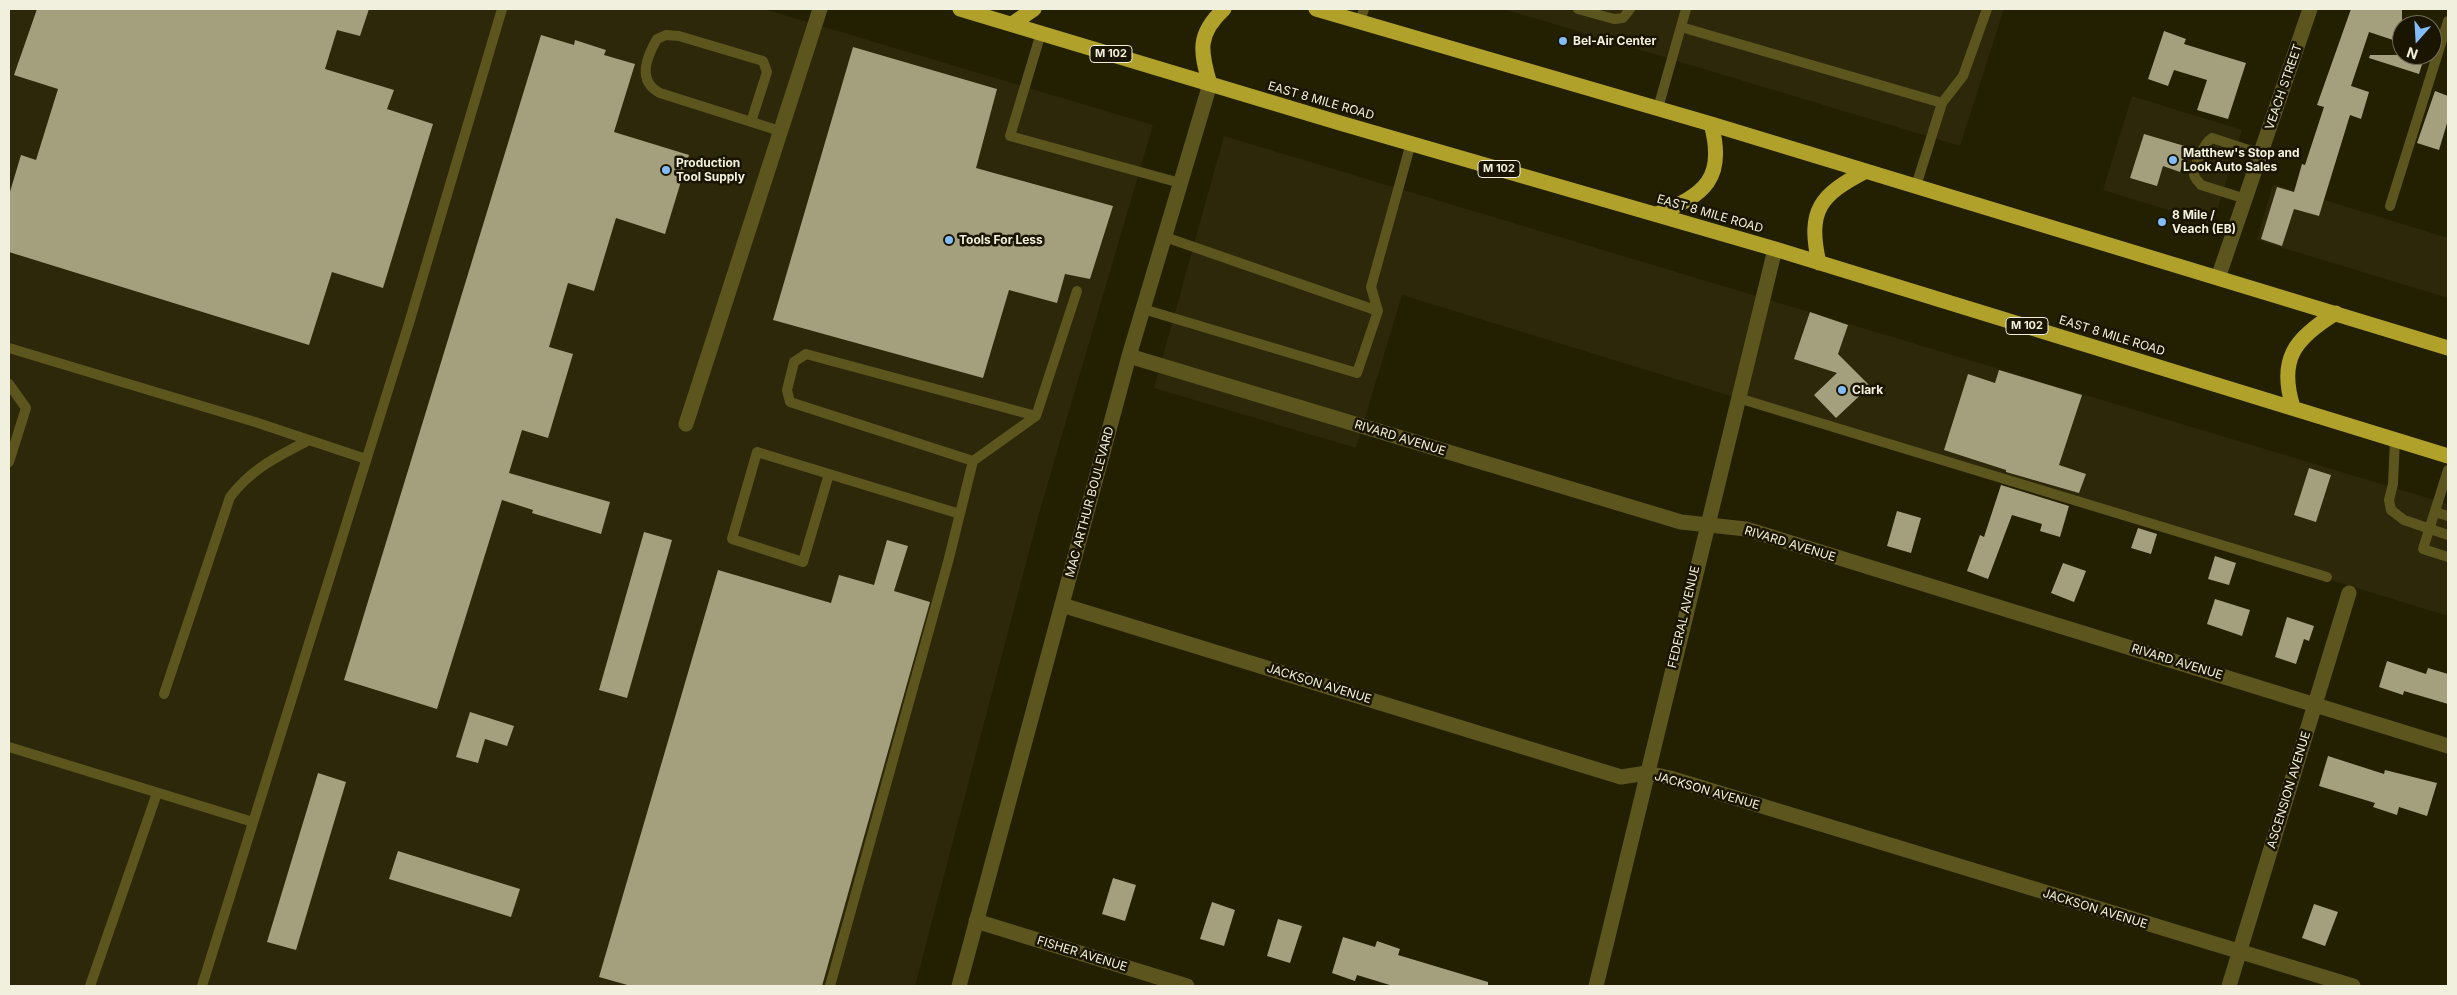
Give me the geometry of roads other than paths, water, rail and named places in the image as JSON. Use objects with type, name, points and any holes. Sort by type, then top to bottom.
[{"type":"highway","name":"EAST 8 MILE ROAD","points":[[960,9],[1775,249],[2448,456]]},
{"type":"highway","points":[[1012,24],[1034,9]]},
{"type":"highway","points":[[1210,84],[1201,48],[1203,36],[1211,23],[1224,9]]},
{"type":"highway","points":[[1325,10],[1362,15],[1658,108],[2448,348]]},
{"type":"highway","points":[[1657,214],[1686,203],[1699,193],[1708,181],[1715,168],[1717,155],[1711,124]]},
{"type":"highway","points":[[1819,263],[1814,240],[1814,226],[1822,203],[1844,182],[1866,170]]},
{"type":"highway","points":[[2293,407],[2287,388],[2287,372],[2294,349],[2301,338],[2315,326],[2336,313]]},
{"type":"street","points":[[686,424],[820,9]]},
{"type":"street","name":"VEACH STREET","points":[[2218,278],[2310,9]]},
{"type":"street","name":"MAC ARTHUR BOULEVARD","points":[[958,986],[1129,356],[1210,84]]},
{"type":"street","name":"FEDERAL AVENUE","points":[[1596,986],[1775,249]]},
{"type":"street","name":"RIVARD AVENUE","points":[[1129,356],[1680,522],[1707,523],[1746,529],[2448,746]]},
{"type":"street","name":"ASCENSION AVENUE","points":[[2229,986],[2349,593]]},
{"type":"street","name":"JACKSON AVENUE","points":[[1062,605],[1621,777],[1647,773],[1680,781],[2353,986]]},
{"type":"street","name":"FISHER AVENUE","points":[[976,921],[1187,986]]},
{"type":"lane","points":[[202,986],[366,459],[502,9]]},
{"type":"lane","points":[[1578,9],[1614,19],[1623,18],[1630,9]]},
{"type":"lane","points":[[1658,108],[1686,9]]},
{"type":"lane","points":[[1916,186],[1942,103],[1966,68],[1987,9]]},
{"type":"lane","points":[[2390,206],[2448,21]]},
{"type":"lane","points":[[1681,27],[1942,103]]},
{"type":"lane","points":[[750,122],[767,72],[763,61],[679,36],[666,34],[657,39],[646,68],[646,79],[650,88],[660,93],[750,122],[780,131]]},
{"type":"lane","points":[[1041,34],[1010,136],[1180,183]]},
{"type":"lane","points":[[2246,199],[2202,185],[2196,180],[2194,174],[2203,147],[2206,141],[2212,138],[2261,154]]},
{"type":"lane","points":[[1143,309],[1357,373],[1378,311],[1371,287],[1411,143]]},
{"type":"lane","points":[[1166,237],[1378,311]]},
{"type":"lane","points":[[830,986],[973,461],[1036,416],[1077,291]]},
{"type":"lane","points":[[9,348],[366,459]]},
{"type":"lane","points":[[973,461],[790,402],[787,390],[794,362],[806,354],[1036,416]]},
{"type":"lane","points":[[9,384],[26,408],[9,462]]},
{"type":"lane","points":[[1738,398],[2327,577]]},
{"type":"lane","points":[[2396,439],[2393,484],[2389,500],[2391,510],[2404,520],[2448,535]]},
{"type":"lane","points":[[164,694],[230,497],[244,479],[273,459],[309,440]]},
{"type":"lane","points":[[829,474],[803,562],[732,539],[757,452],[960,514]]},
{"type":"lane","points":[[2448,470],[2423,549],[2448,557]]},
{"type":"lane","points":[[2435,512],[2448,516]]},
{"type":"lane","points":[[9,747],[253,822]]},
{"type":"lane","points":[[90,986],[157,793]]},
{"type":"place","name":"Bel-Air Center","points":[[1563,41]]},
{"type":"place","name":"Matthew's Stop and Look Auto Sales","points":[[2173,160]]},
{"type":"place","name":"Production Tool Supply","points":[[666,170]]},
{"type":"place","name":"8 Mile / Veach (EB)","points":[[2162,222]]},
{"type":"place","name":"Tools For Less","points":[[949,240]]},
{"type":"place","name":"Clark","points":[[1842,390]]}]
